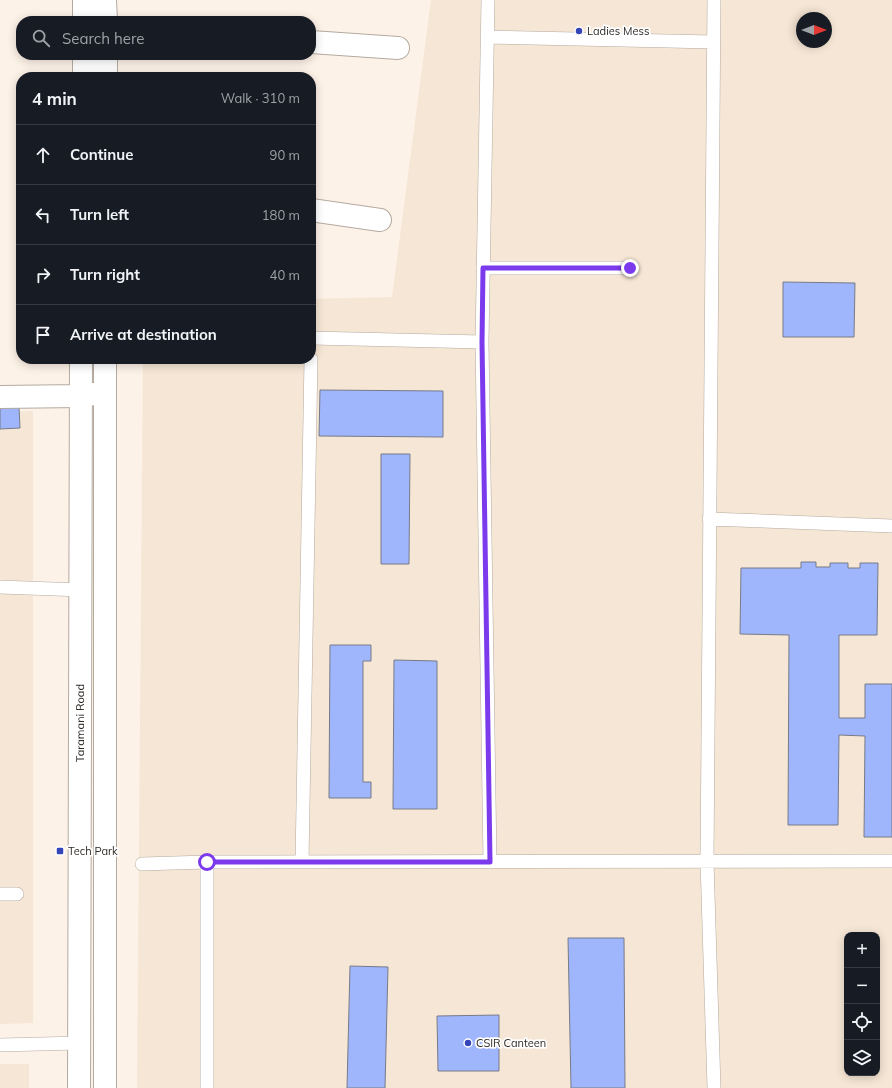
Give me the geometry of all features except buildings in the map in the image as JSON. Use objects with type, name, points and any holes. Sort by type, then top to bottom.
[{"type":"street","points":[[84,0],[84,16]]},
{"type":"street","points":[[105,0],[106,16]]},
{"type":"street","points":[[316,42],[398,48]]},
{"type":"street","points":[[84,60],[84,72]]},
{"type":"street","points":[[106,60],[106,72]]},
{"type":"street","points":[[316,211],[380,220]]},
{"type":"street","name":"Taramani Road","points":[[79,1088],[81,590],[80,364]]},
{"type":"street","points":[[105,364],[105,1088]]},
{"type":"street","points":[[0,397],[80,396],[105,393]]},
{"type":"lane","points":[[71,0],[84,0]]},
{"type":"lane","points":[[488,0],[482,342],[490,862]]},
{"type":"lane","points":[[714,0],[706,861],[714,1088]]},
{"type":"lane","points":[[487,37],[713,42]]},
{"type":"lane","points":[[483,268],[630,268]]},
{"type":"lane","points":[[316,338],[482,342]]},
{"type":"lane","points":[[302,862],[311,364]]},
{"type":"lane","points":[[709,519],[892,526]]},
{"type":"lane","points":[[0,587],[81,590]]},
{"type":"lane","points":[[142,864],[207,862],[892,861]]},
{"type":"lane","points":[[207,862],[207,1088]]},
{"type":"lane","points":[[0,894],[17,894]]},
{"type":"lane","points":[[0,1045],[80,1043]]},
{"type":"shaded area","points":[[431,0],[892,0],[892,1088],[137,1088],[143,364],[316,364],[316,299],[392,297]]},
{"type":"shaded area","points":[[33,411],[33,1023],[0,1024],[0,412]]},
{"type":"shaded area","points":[[0,1064],[29,1064],[29,1088],[0,1088]]},
{"type":"place","name":"Ladies Mess","points":[[579,31]]},
{"type":"place","name":"Tech Park","points":[[60,851]]},
{"type":"place","name":"CSIR Canteen","points":[[468,1043]]},
{"type":"route","points":[[207,862],[490,862],[482,342],[483,268],[630,268]]}]
